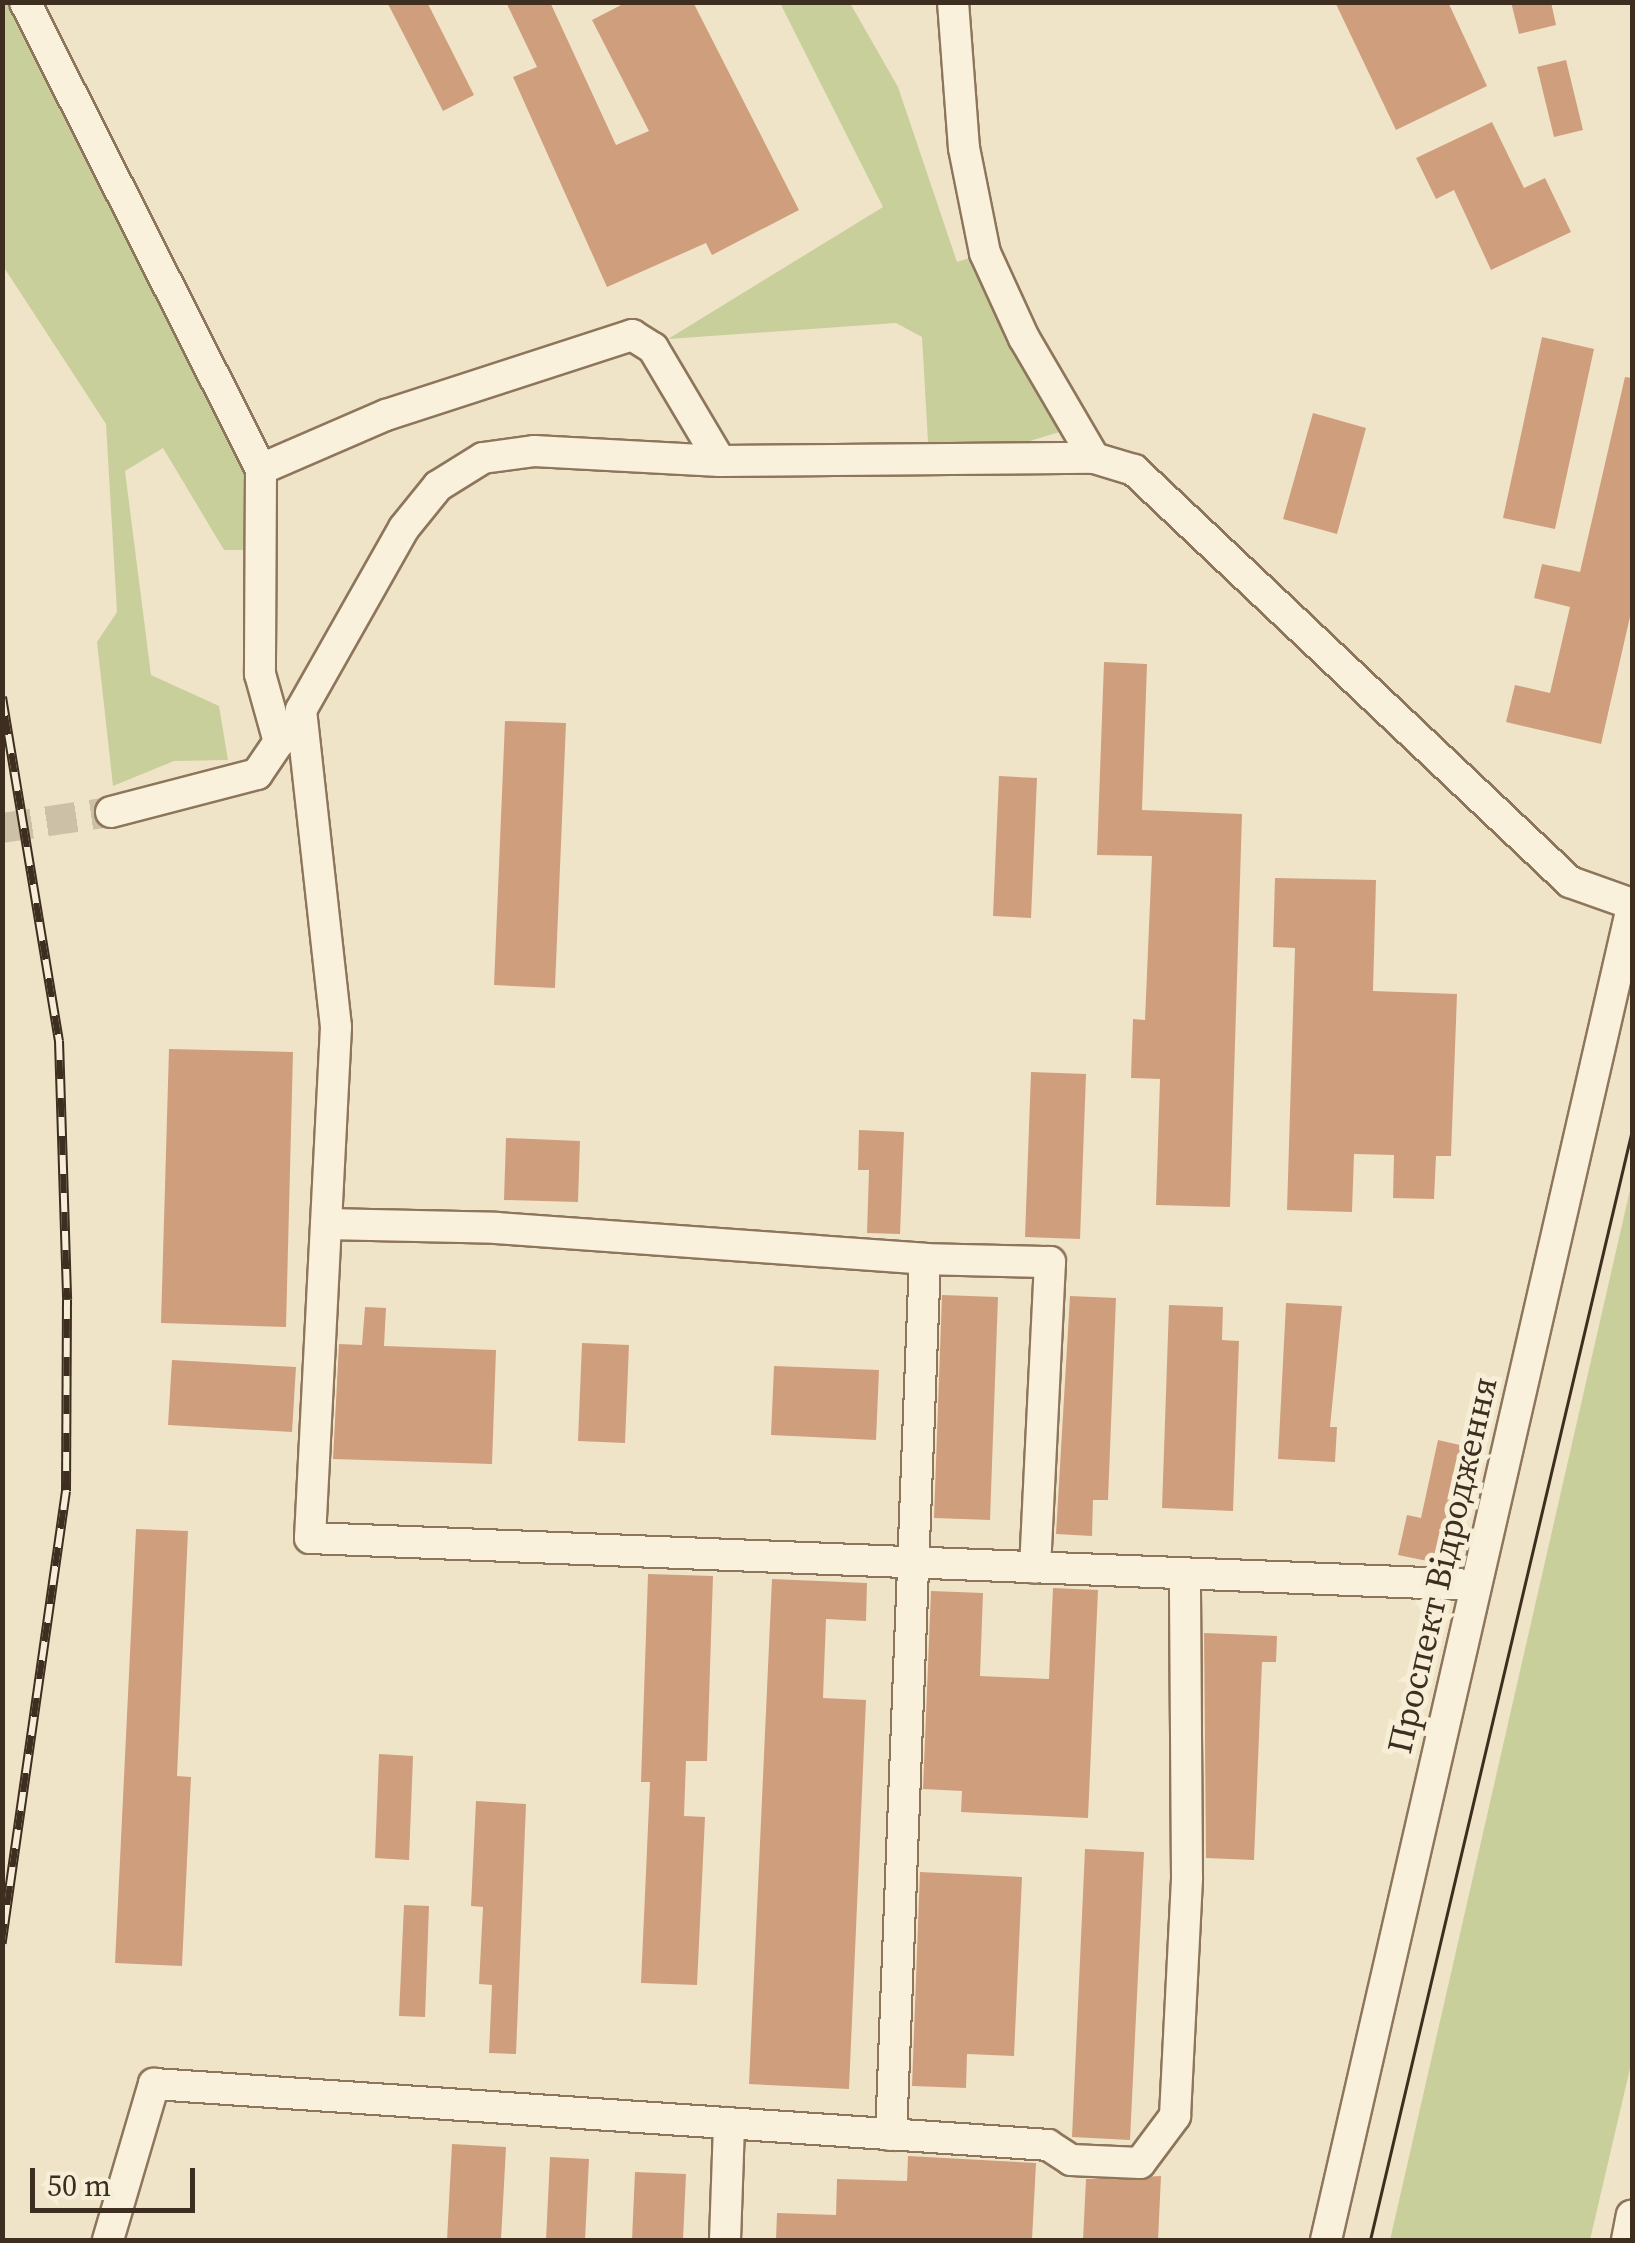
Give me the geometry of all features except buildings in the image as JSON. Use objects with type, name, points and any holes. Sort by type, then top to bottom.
[{"type":"street","points":[[24,2],[261,468],[260,674],[279,742]]},
{"type":"street","points":[[953,2],[964,148],[986,252],[1024,338],[1094,458]]},
{"type":"street","points":[[261,468],[386,415],[632,335],[653,348],[720,461]]},
{"type":"street","points":[[257,774],[301,710],[404,528],[438,486],[483,458],[534,451],[720,461],[1094,458],[1134,470],[1570,882],[1632,905]]},
{"type":"street","points":[[301,710],[336,1027],[310,1538],[1475,1585]]},
{"type":"street","points":[[111,812],[257,774],[308,790]]},
{"type":"street","name":"Проспект Відродження","points":[[1326,2240],[1632,905]]},
{"type":"street","points":[[326,1224],[496,1228],[925,1259],[1050,1262],[1035,1568]]},
{"type":"street","points":[[891,2135],[925,1259]]},
{"type":"street","points":[[108,2240],[154,2084],[1048,2145],[1071,2160],[1140,2163],[1168,2133],[1186,1877],[1184,1574]]},
{"type":"street","points":[[725,2240],[729,2123]]},
{"type":"street","points":[[1626,2240],[1632,2215]]},
{"type":"green space","points":[[2,3],[10,3],[253,472],[247,550],[224,550],[163,448],[125,471],[151,675],[219,706],[228,760],[174,761],[113,786],[97,642],[117,612],[106,424],[3,266]]},
{"type":"green space","points":[[780,3],[850,3],[898,87],[957,262],[985,253],[1076,427],[1010,447],[928,442],[922,337],[896,323],[668,339],[883,207]]},
{"type":"green space","points":[[1632,1181],[1632,2060],[1590,2240],[1390,2240]]},
{"type":"tunnel","points":[[2,828],[111,812]]},
{"type":"tram line","points":[[1370,2240],[1632,1130]]},
{"type":"railway","points":[[2,697],[59,1041],[67,1300],[66,1491],[2,1943]]}]
